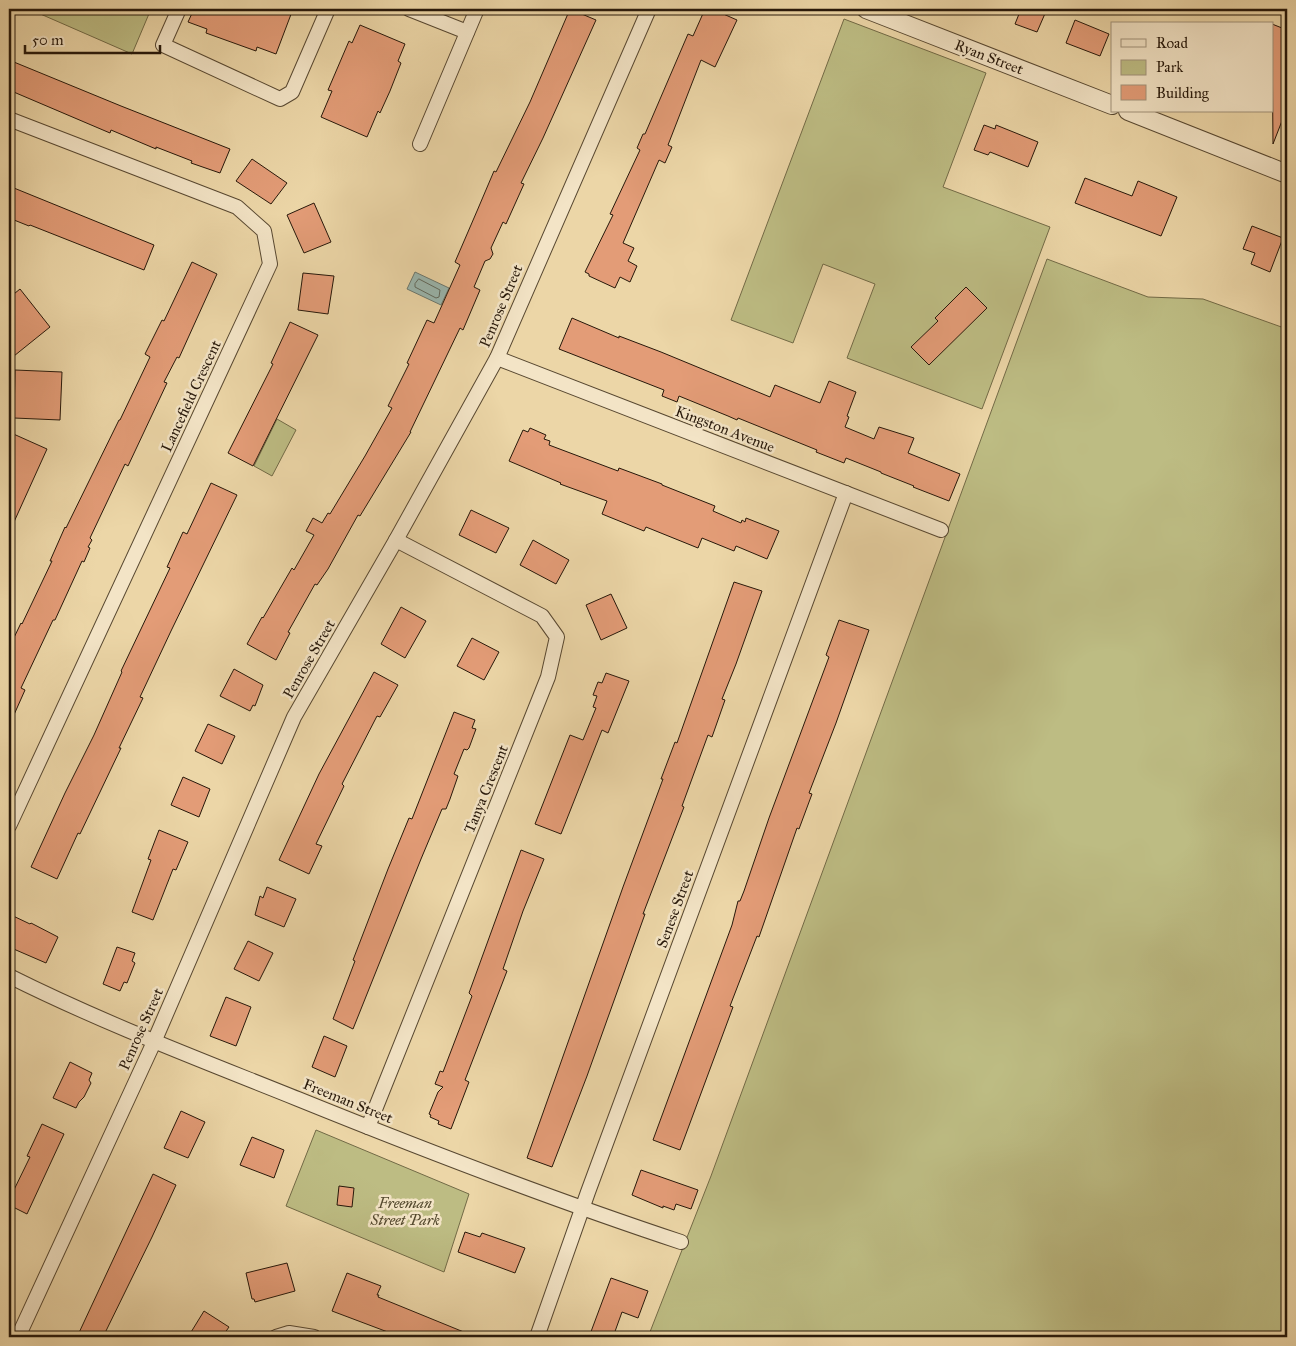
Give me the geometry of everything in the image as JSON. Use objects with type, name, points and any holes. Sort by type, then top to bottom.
[{"type":"street","points":[[179,9],[163,45],[280,99],[292,92],[328,9]]},
{"type":"street","points":[[409,9],[467,32]]},
{"type":"street","points":[[420,144],[477,9]]},
{"type":"street","name":"Penrose Street","points":[[18,1337],[154,1042],[294,717],[396,540],[497,358],[649,9]]},
{"type":"street","name":"Ryan Street","points":[[866,9],[1111,105]]},
{"type":"street","points":[[1131,112],[1287,174]]},
{"type":"street","name":"Lancefield Crescent","points":[[9,119],[236,207],[264,231],[270,264],[9,826]]},
{"type":"street","name":"Kingston Avenue","points":[[497,358],[941,530]]},
{"type":"street","name":"Senese Street","points":[[537,1337],[582,1209],[846,493]]},
{"type":"street","name":"Tanya Crescent","points":[[368,1127],[548,677],[557,637],[542,616],[396,540]]},
{"type":"street","name":"Freeman Street","points":[[9,976],[55,999],[154,1042],[368,1127],[582,1209],[681,1242]]},
{"type":"street","points":[[276,1337],[289,1332],[314,1337]]},
{"type":"green space","points":[[29,9],[151,9],[132,54]]},
{"type":"green space","points":[[844,19],[986,73],[943,187],[1050,227],[982,409],[847,358],[875,284],[823,264],[793,343],[731,320]]},
{"type":"green space","points":[[1047,259],[1148,297],[1203,299],[1287,329],[1287,1337],[648,1337],[711,1176]]},
{"type":"green space","points":[[277,419],[296,430],[272,476],[254,466]]},
{"type":"green space","name":"Freeman Street Park","points":[[316,1130],[469,1194],[444,1272],[286,1206]]},
{"type":"water","points":[[415,272],[449,288],[441,305],[407,289]]},
{"type":"building","points":[[194,9],[293,9],[276,54],[257,47],[256,51],[206,33],[207,29],[188,22]]},
{"type":"building","points":[[570,9],[596,20],[521,183],[524,184],[506,224],[503,222],[491,248],[493,254],[490,259],[485,261],[474,287],[480,290],[463,330],[460,328],[411,432],[360,516],[358,515],[328,569],[317,585],[315,584],[288,632],[290,633],[276,660],[247,644],[314,535],[306,531],[313,518],[322,523],[328,513],[330,514],[392,408],[388,406],[409,364],[407,363],[427,320],[434,323],[460,265],[455,262],[494,171],[496,172],[530,102]]},
{"type":"building","points":[[705,9],[712,9],[737,20],[715,67],[701,60],[668,145],[672,147],[665,163],[659,160],[623,243],[634,248],[628,261],[637,266],[630,282],[620,277],[615,288],[589,276],[585,272],[613,215],[610,214],[640,150],[637,148],[643,134],[645,134],[688,34],[693,36]]},
{"type":"building","points":[[1021,9],[1047,9],[1037,32],[1015,24]]},
{"type":"building","points":[[1075,20],[1109,34],[1100,56],[1066,43]]},
{"type":"building","points":[[360,25],[405,44],[398,61],[401,63],[390,91],[380,113],[378,111],[367,137],[321,117],[332,91],[328,90],[349,41],[352,43]]},
{"type":"building","points":[[1274,25],[1287,30],[1287,108],[1273,144]]},
{"type":"building","points":[[9,60],[230,149],[220,173],[111,130],[110,133],[9,90]]},
{"type":"building","points":[[984,125],[995,129],[996,125],[1038,142],[1028,167],[990,152],[988,155],[974,150]]},
{"type":"building","points":[[252,159],[287,183],[271,204],[236,181]]},
{"type":"building","points":[[1085,178],[1132,196],[1138,181],[1177,197],[1161,236],[1075,203]]},
{"type":"building","points":[[9,186],[154,245],[144,270],[9,218]]},
{"type":"building","points":[[314,203],[331,242],[304,253],[287,215]]},
{"type":"building","points":[[1252,226],[1283,238],[1270,272],[1251,264],[1255,253],[1243,249]]},
{"type":"building","points":[[192,262],[217,274],[179,358],[177,357],[164,382],[167,383],[128,466],[125,464],[90,538],[92,540],[88,547],[90,548],[84,562],[82,561],[21,688],[25,690],[9,726],[9,648],[52,561],[50,561],[65,527],[150,357],[145,354],[162,320],[164,321]]},
{"type":"building","points":[[303,273],[334,276],[328,314],[298,310]]},
{"type":"building","points":[[966,287],[987,308],[929,365],[911,347],[938,321],[935,318]]},
{"type":"building","points":[[20,289],[50,327],[9,360],[9,298]]},
{"type":"building","points":[[572,318],[770,397],[775,385],[820,403],[829,381],[856,392],[845,427],[874,439],[879,427],[914,438],[908,453],[960,474],[949,501],[846,458],[844,463],[816,452],[817,450],[679,396],[677,402],[662,396],[664,390],[559,349]]},
{"type":"building","points":[[290,322],[318,335],[253,466],[228,453],[273,364],[271,363]]},
{"type":"building","points":[[15,370],[62,372],[60,420],[14,418]]},
{"type":"building","points":[[530,428],[546,435],[544,439],[550,441],[549,445],[618,471],[619,468],[662,484],[715,506],[713,511],[741,523],[742,520],[745,522],[746,518],[779,531],[767,559],[736,546],[734,551],[702,538],[698,548],[646,527],[644,531],[602,514],[607,501],[560,484],[509,461],[523,430],[528,432]]},
{"type":"building","points":[[9,432],[47,449],[9,533]]},
{"type":"building","points":[[211,483],[237,495],[140,697],[143,698],[119,748],[121,748],[57,879],[31,867],[170,568],[167,567],[183,532],[187,534]]},
{"type":"building","points":[[471,510],[509,528],[496,553],[459,535]]},
{"type":"building","points":[[533,540],[569,560],[556,584],[520,565]]},
{"type":"building","points":[[734,582],[762,591],[722,699],[725,700],[712,737],[708,735],[587,1076],[552,1167],[527,1158],[663,779],[661,779],[675,742],[677,743]]},
{"type":"building","points":[[611,594],[627,628],[601,640],[586,605]]},
{"type":"building","points":[[401,607],[426,621],[405,658],[381,644]]},
{"type":"building","points":[[839,620],[869,630],[809,793],[812,794],[799,829],[797,828],[759,937],[757,936],[730,1006],[733,1007],[680,1150],[653,1140],[732,925],[738,901],[740,901],[744,891],[829,657],[826,655]]},
{"type":"building","points":[[472,638],[499,652],[484,680],[457,666]]},
{"type":"building","points":[[234,669],[263,685],[255,706],[253,705],[250,711],[220,696]]},
{"type":"building","points":[[374,672],[398,685],[380,717],[377,716],[342,784],[344,786],[316,844],[322,846],[309,874],[279,860],[319,774]]},
{"type":"building","points":[[606,673],[629,681],[608,733],[602,730],[561,834],[535,824],[570,735],[583,740],[596,708],[593,707],[597,696],[593,695],[598,682],[602,683]]},
{"type":"building","points":[[454,712],[475,720],[472,728],[476,729],[469,748],[467,750],[464,749],[454,774],[458,776],[450,799],[446,809],[442,809],[353,1029],[333,1019],[355,961],[353,960],[388,869],[409,818],[412,819]]},
{"type":"building","points":[[208,724],[235,736],[222,764],[195,751]]},
{"type":"building","points":[[183,777],[210,789],[199,817],[171,805]]},
{"type":"building","points":[[159,830],[188,842],[176,870],[173,869],[153,920],[132,912],[151,860],[148,859]]},
{"type":"building","points":[[521,850],[544,859],[523,911],[503,969],[507,971],[465,1080],[469,1082],[451,1129],[438,1124],[439,1121],[430,1117],[431,1115],[429,1114],[438,1092],[443,1087],[435,1084],[440,1071],[443,1072],[472,996],[469,993]]},
{"type":"building","points":[[267,887],[296,899],[284,927],[255,915],[260,896],[263,898]]},
{"type":"building","points":[[9,914],[58,937],[46,963],[9,947]]},
{"type":"building","points":[[248,941],[273,953],[259,981],[234,969]]},
{"type":"building","points":[[117,947],[135,953],[132,961],[135,963],[127,983],[124,982],[120,991],[103,984]]},
{"type":"building","points":[[226,997],[251,1007],[236,1046],[210,1036]]},
{"type":"building","points":[[324,1036],[347,1046],[335,1077],[312,1067]]},
{"type":"building","points":[[70,1062],[92,1073],[89,1080],[91,1083],[76,1108],[53,1098]]},
{"type":"building","points":[[181,1111],[205,1122],[188,1158],[164,1148]]},
{"type":"building","points":[[42,1124],[64,1134],[27,1214],[9,1205],[9,1200],[30,1157],[27,1156]]},
{"type":"building","points":[[252,1137],[284,1150],[274,1178],[240,1165]]},
{"type":"building","points":[[641,1170],[698,1190],[691,1209],[676,1204],[674,1210],[663,1206],[663,1208],[632,1195]]},
{"type":"building","points":[[153,1174],[176,1185],[152,1237],[103,1337],[77,1337]]},
{"type":"building","points":[[339,1186],[354,1188],[352,1207],[337,1205]]},
{"type":"building","points":[[465,1232],[480,1237],[482,1233],[525,1248],[515,1273],[458,1252]]},
{"type":"building","points":[[287,1263],[295,1291],[255,1302],[252,1299],[246,1273]]},
{"type":"building","points":[[347,1273],[381,1286],[378,1297],[476,1337],[401,1337],[332,1311]]},
{"type":"building","points":[[611,1278],[648,1291],[638,1318],[622,1312],[613,1337],[589,1337]]},
{"type":"building","points":[[204,1311],[229,1327],[222,1337],[188,1337]]}]
